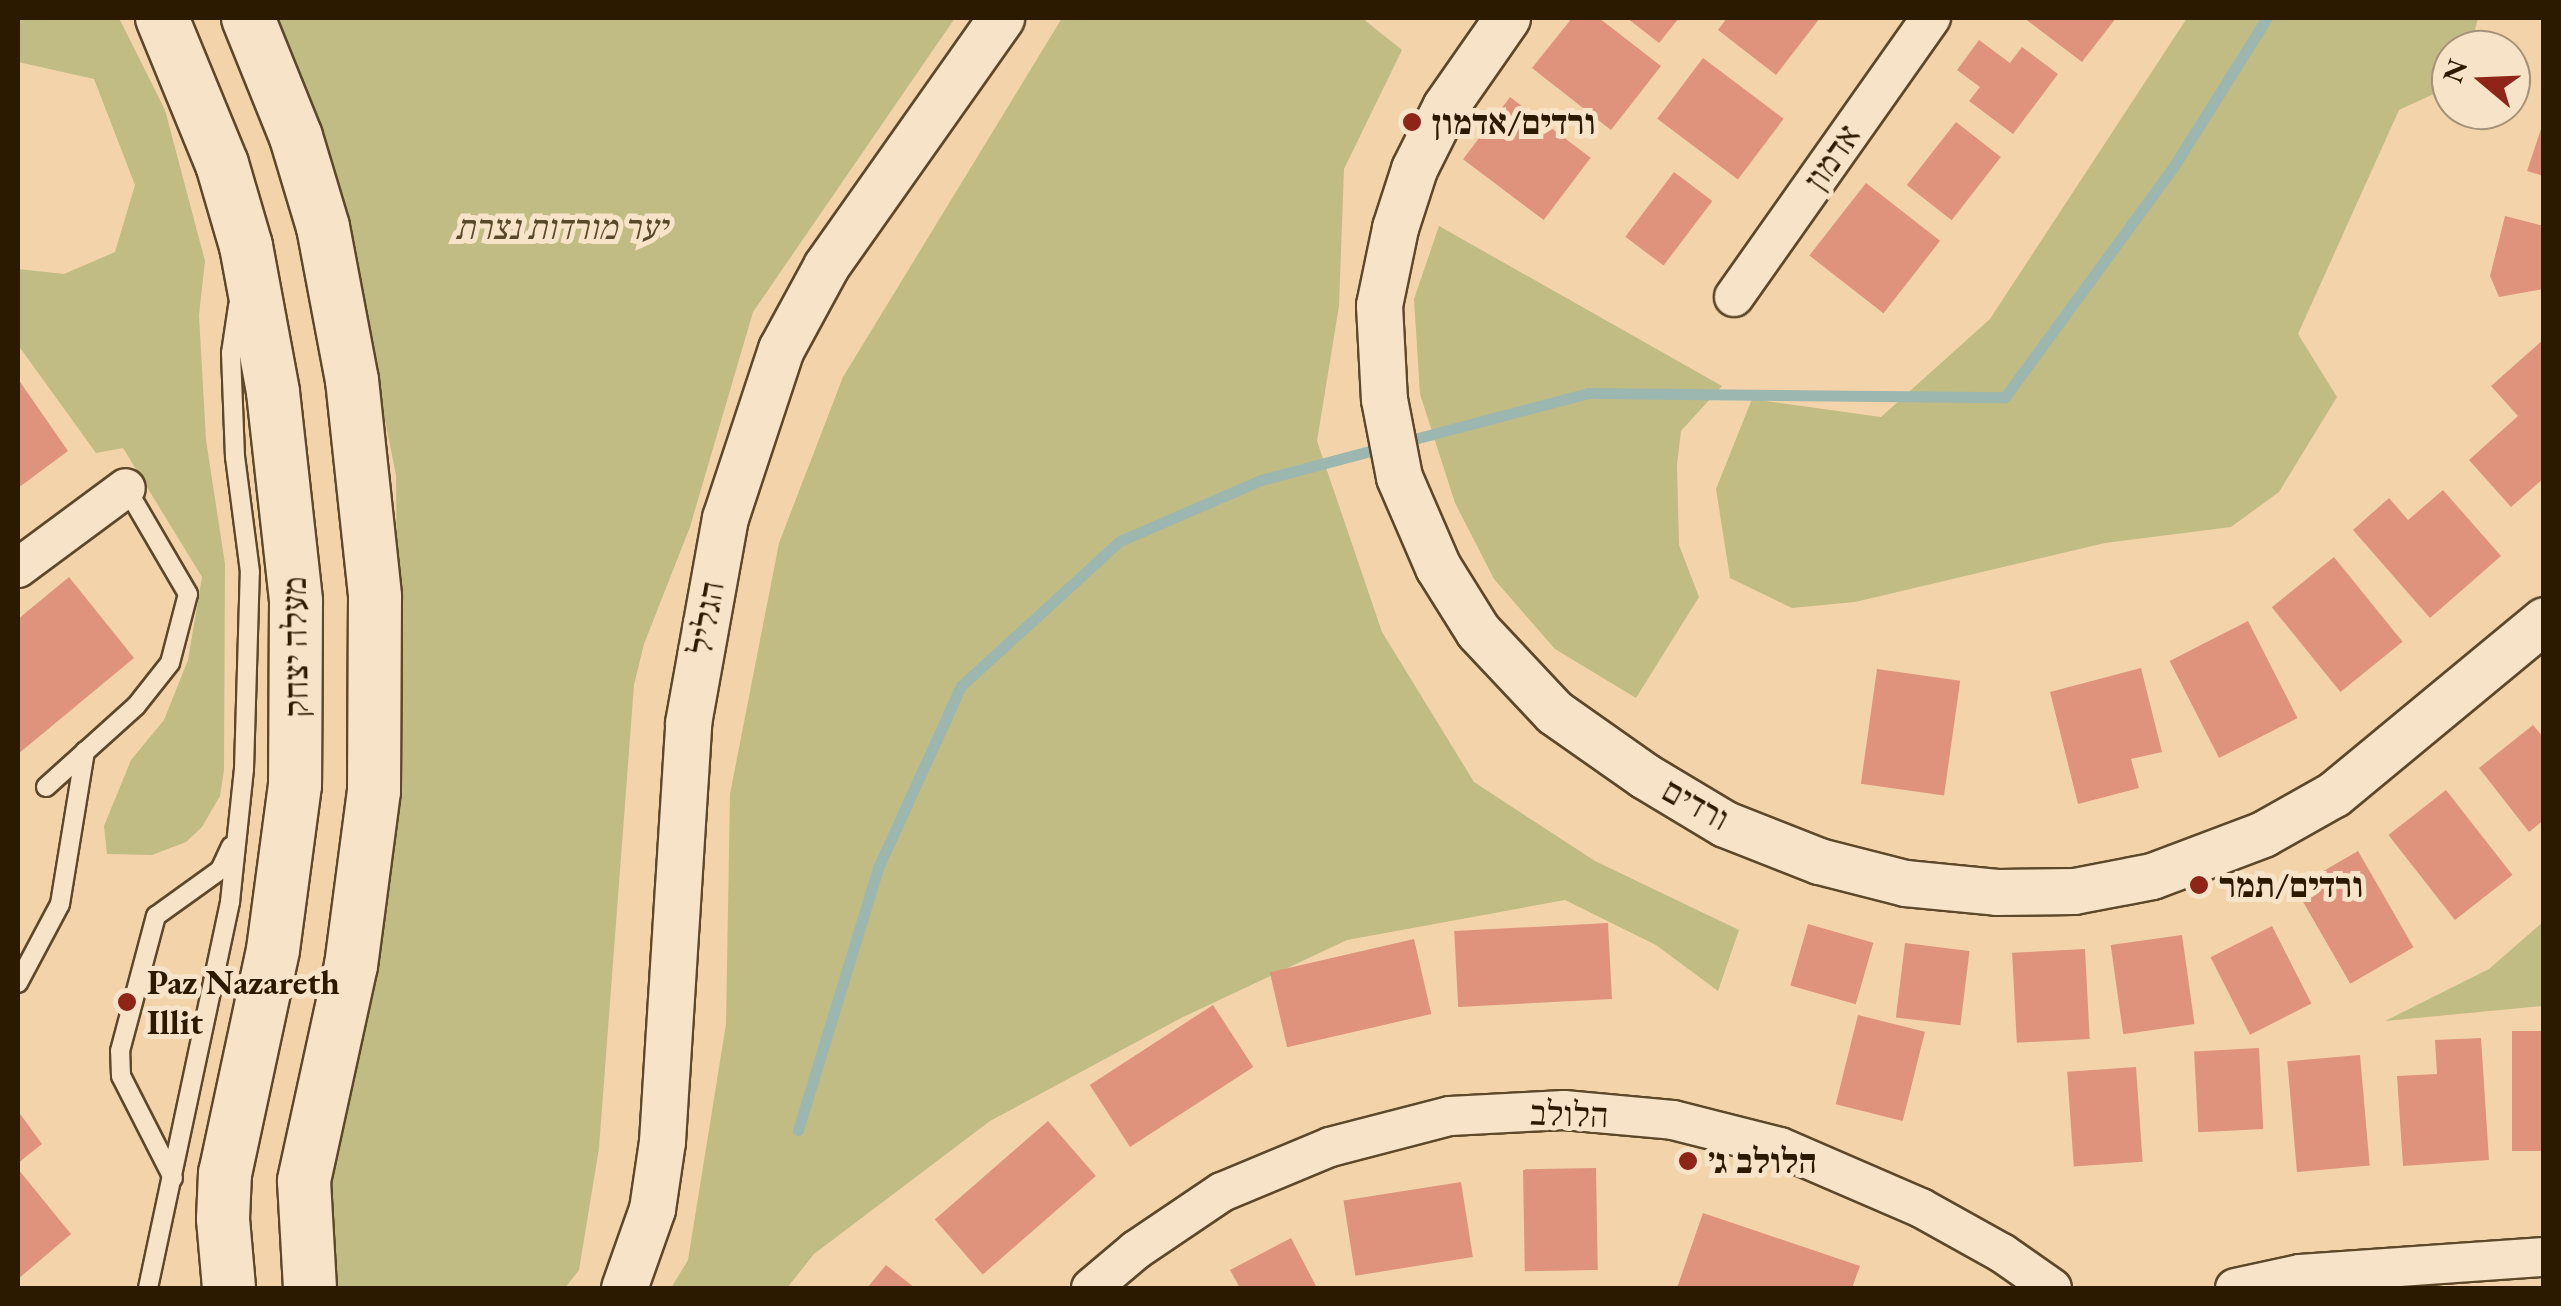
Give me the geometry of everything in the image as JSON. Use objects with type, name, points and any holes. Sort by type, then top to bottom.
[{"type":"main road","name":"מעלה יצחק","points":[[162,18],[222,164],[246,246],[286,489],[298,707],[287,862],[225,1174],[223,1219],[229,1288]]},
{"type":"main road","points":[[248,18],[296,137],[323,227],[352,380],[375,598],[378,708],[372,808],[350,965],[304,1181],[310,1288]]},
{"type":"street","name":"הגליל","points":[[624,1288],[655,1192],[688,723],[725,518],[781,349],[826,266],[1001,18]]},
{"type":"street","name":"ורדים","points":[[1507,18],[1445,108],[1414,170],[1396,228],[1380,305],[1384,399],[1399,477],[1438,567],[1478,631],[1542,699],[1645,776],[1725,824],[1819,861],[1906,884],[1997,892],[2074,892],[2152,876],[2263,834],[2334,794],[2544,620]]},
{"type":"street","name":"אדמון","points":[[1734,297],[1931,18]]},
{"type":"street","points":[[18,568],[126,488]]},
{"type":"street","name":"הלולב","points":[[1092,1288],[1136,1250],[1222,1192],[1330,1147],[1450,1116],[1564,1110],[1672,1120],[1780,1147],[1921,1208],[2052,1288]]},
{"type":"street","points":[[2236,1288],[2300,1274],[2544,1258]]},
{"type":"lane","points":[[148,1288],[230,902],[238,832],[250,661],[250,572],[235,457],[231,353],[246,246]]},
{"type":"lane","points":[[46,787],[136,706],[170,663],[188,594],[126,488]]},
{"type":"lane","points":[[18,983],[60,904],[86,751]]},
{"type":"lane","points":[[173,1178],[121,1076],[120,1051],[156,916],[220,870],[238,832]]},
{"type":"green space","points":[[18,18],[119,18],[165,110],[205,261],[199,315],[206,440],[225,564],[224,770],[220,796],[202,827],[186,842],[152,855],[107,854],[104,826],[131,760],[164,720],[188,660],[202,577],[123,448],[96,453],[18,345],[18,269],[64,274],[115,252],[135,185],[94,79],[18,62]]},
{"type":"green space","name":"יער מורדות נצרת","points":[[274,18],[955,18],[753,312],[690,527],[644,644],[634,685],[599,1148],[579,1270],[565,1288],[327,1288],[324,1217],[397,614],[396,475],[355,272]]},
{"type":"green space","points":[[1062,18],[1362,18],[1402,50],[1344,169],[1339,306],[1317,441],[1382,632],[1474,782],[1595,861],[1739,930],[1718,991],[1656,945],[1565,900],[1347,940],[1181,1018],[990,1121],[814,1254],[787,1288],[671,1288],[688,1260],[726,1024],[730,794],[779,543],[843,377]]},
{"type":"green space","points":[[2187,18],[2478,18],[2475,30],[2431,30],[2431,95],[2399,110],[2298,334],[2337,397],[2279,492],[2231,527],[2105,543],[1855,602],[1792,608],[1730,578],[1716,489],[1752,399],[1881,417],[1990,319]]},
{"type":"green space","points":[[1439,226],[1722,386],[1681,431],[1677,465],[1679,545],[1699,597],[1636,698],[1555,649],[1494,579],[1455,503],[1420,394],[1414,299]]},
{"type":"green space","points":[[2543,922],[2543,1006],[2385,1021],[2489,969]]},
{"type":"building","points":[[1572,18],[1599,18],[1661,66],[1611,130],[1532,68]]},
{"type":"building","points":[[1627,18],[1679,18],[1659,43]]},
{"type":"building","points":[[1727,18],[1820,18],[1776,75],[1718,30]]},
{"type":"building","points":[[2024,18],[2116,18],[2082,62]]},
{"type":"building","points":[[1979,40],[2010,63],[2022,47],[2058,74],[2013,134],[1969,101],[1980,87],[1957,70]]},
{"type":"building","points":[[1703,58],[1784,119],[1738,179],[1657,119]]},
{"type":"building","points":[[1510,97],[1591,158],[1544,220],[1463,159]]},
{"type":"building","points":[[2544,120],[2544,176],[2527,171]]},
{"type":"building","points":[[1956,122],[2001,157],[1952,220],[1907,185]]},
{"type":"building","points":[[1674,172],[1712,201],[1664,266],[1625,237]]},
{"type":"building","points":[[1866,183],[1940,241],[1883,313],[1809,255]]},
{"type":"building","points":[[2505,216],[2544,226],[2544,289],[2499,297],[2490,276]]},
{"type":"building","points":[[2544,339],[2544,478],[2511,507],[2469,460],[2518,416],[2491,386]]},
{"type":"building","points":[[18,379],[68,451],[18,488]]},
{"type":"building","points":[[2443,490],[2501,556],[2430,618],[2353,530],[2389,498],[2408,520]]},
{"type":"building","points":[[2334,557],[2403,642],[2340,692],[2272,607]]},
{"type":"building","points":[[69,577],[134,658],[18,754],[18,619]]},
{"type":"building","points":[[2248,621],[2297,718],[2219,758],[2170,661]]},
{"type":"building","points":[[2141,668],[2162,752],[2131,759],[2139,788],[2078,804],[2050,692]]},
{"type":"building","points":[[1877,669],[1960,681],[1944,796],[1861,784]]},
{"type":"building","points":[[2533,725],[2544,738],[2544,820],[2529,832],[2479,768]]},
{"type":"building","points":[[2446,790],[2512,875],[2455,920],[2388,835]]},
{"type":"building","points":[[2358,851],[2414,947],[2350,984],[2295,888]]},
{"type":"building","points":[[1608,923],[1612,999],[1458,1007],[1454,931]]},
{"type":"building","points":[[1808,924],[1873,943],[1856,1004],[1790,986]]},
{"type":"building","points":[[2272,926],[2311,1004],[2250,1035],[2211,957]]},
{"type":"building","points":[[2182,935],[2195,1024],[2123,1034],[2111,945]]},
{"type":"building","points":[[1414,939],[1431,1014],[1287,1047],[1270,972]]},
{"type":"building","points":[[1905,943],[1970,951],[1960,1025],[1896,1017]]},
{"type":"building","points":[[2085,949],[2090,1039],[2017,1043],[2012,953]]},
{"type":"building","points":[[1213,1005],[1253,1067],[1130,1147],[1090,1085]]},
{"type":"building","points":[[1858,1015],[1925,1032],[1903,1121],[1836,1104]]},
{"type":"building","points":[[2512,1031],[2544,1031],[2544,1151],[2512,1151]]},
{"type":"building","points":[[2481,1038],[2489,1160],[2403,1166],[2397,1076],[2437,1074],[2435,1040]]},
{"type":"building","points":[[2259,1048],[2263,1129],[2198,1132],[2194,1051]]},
{"type":"building","points":[[2360,1055],[2370,1166],[2297,1172],[2287,1061]]},
{"type":"building","points":[[2136,1067],[2143,1162],[2074,1167],[2067,1072]]},
{"type":"building","points":[[18,1111],[42,1144],[18,1163]]},
{"type":"building","points":[[1048,1121],[1096,1176],[983,1275],[935,1219]]},
{"type":"building","points":[[1596,1168],[1598,1270],[1525,1271],[1523,1169]]},
{"type":"building","points":[[18,1169],[71,1234],[18,1279]]},
{"type":"building","points":[[1461,1182],[1473,1257],[1355,1276],[1343,1201]]},
{"type":"building","points":[[1703,1213],[1860,1266],[1852,1288],[1677,1288]]},
{"type":"building","points":[[1291,1238],[1317,1288],[1240,1288],[1230,1270]]},
{"type":"building","points":[[886,1265],[915,1288],[867,1288]]},
{"type":"waterway","points":[[1403,442],[1589,393],[2005,397],[2174,166],[2267,18]]},
{"type":"waterway","points":[[798,1130],[878,868],[961,686],[1120,541],[1261,480],[1385,447]]},
{"type":"place","name":"ורדים/אדמון","points":[[1412,122]]},
{"type":"place","name":"ורדים/תמר","points":[[2199,885]]},
{"type":"place","name":"Paz Nazareth Illit","points":[[127,1002]]},
{"type":"place","name":"הלולב ג׳","points":[[1688,1161]]}]
